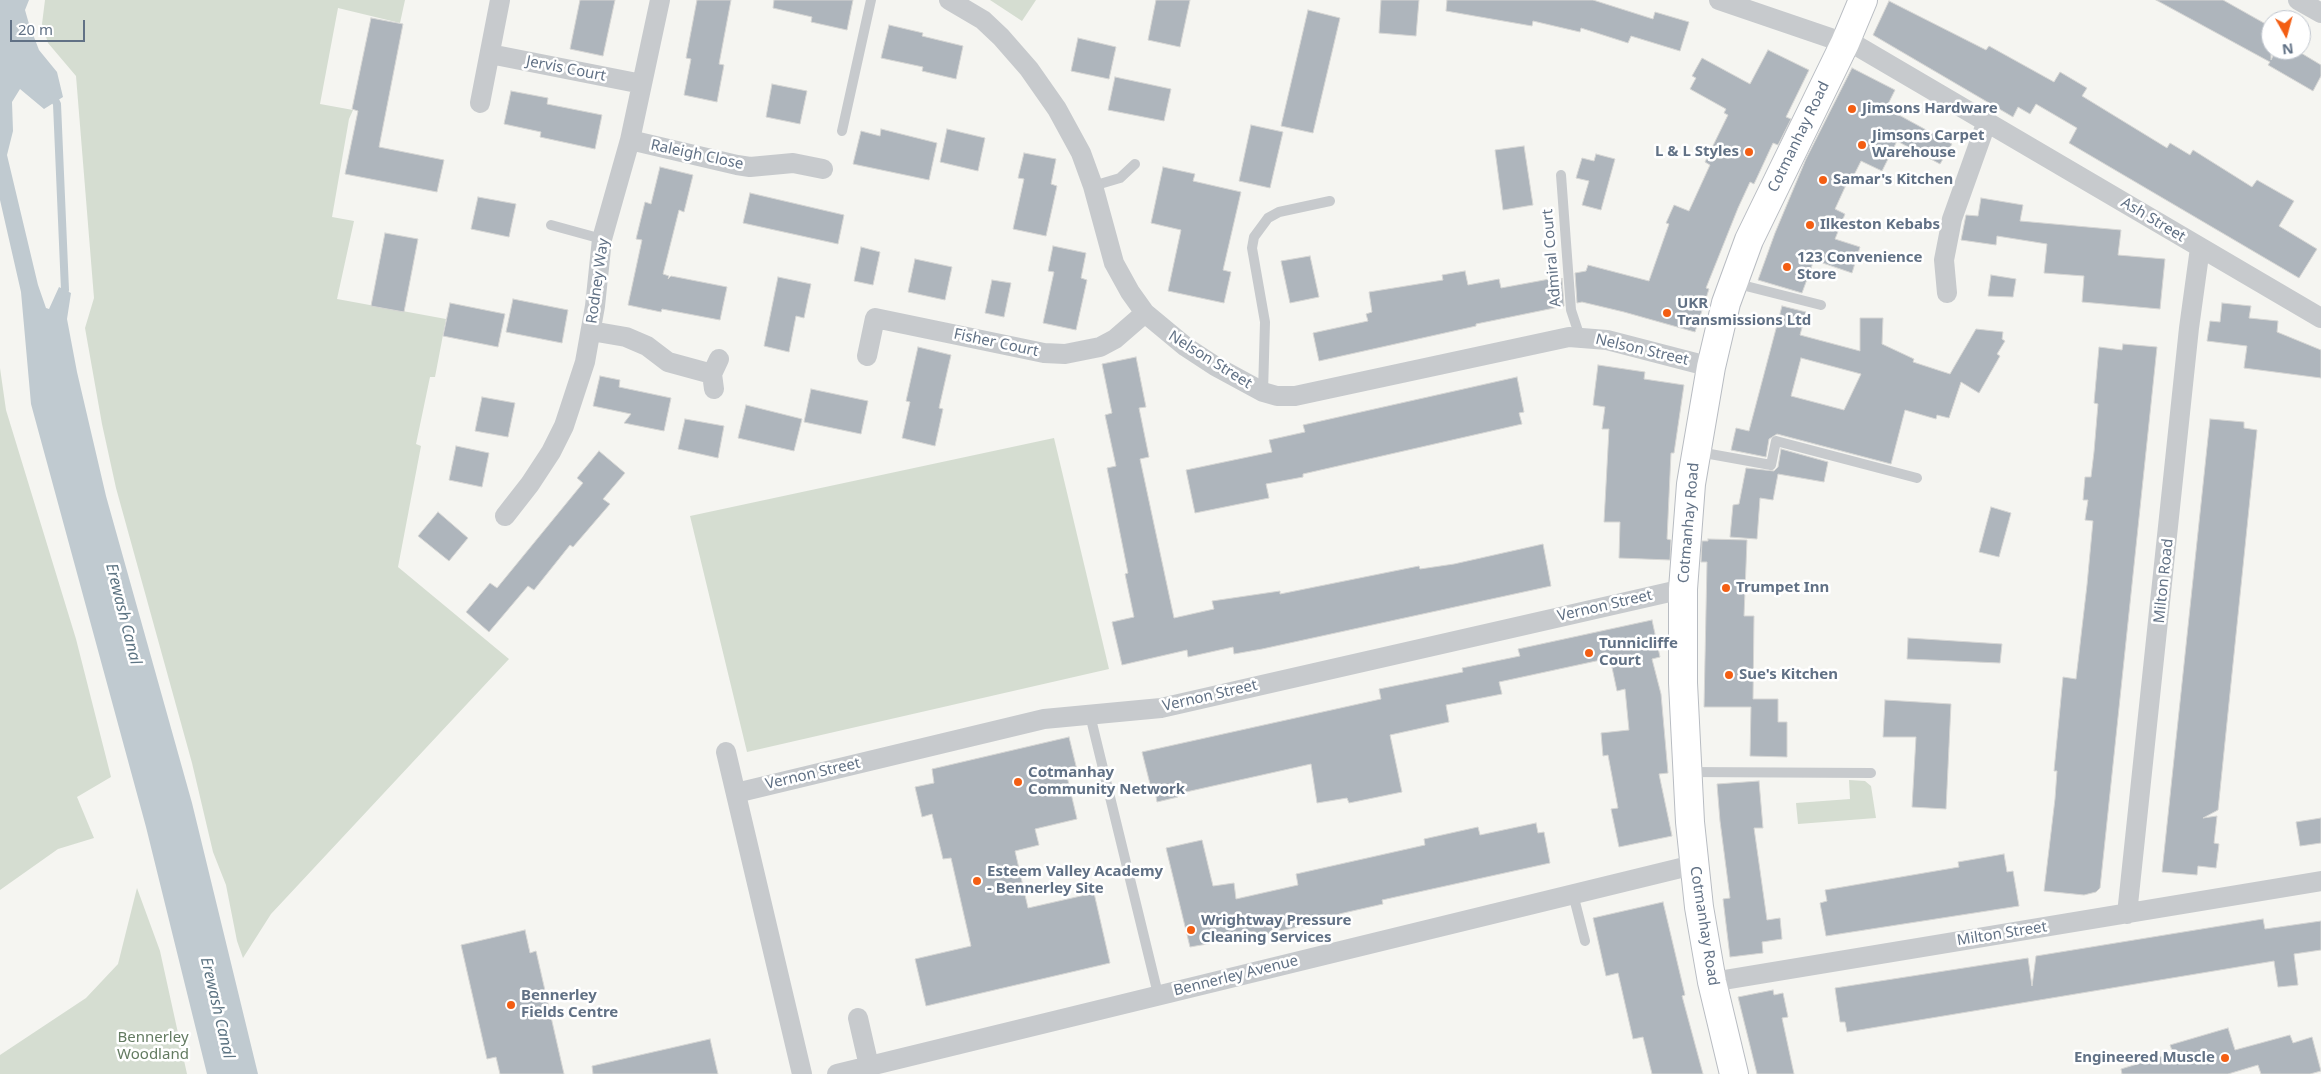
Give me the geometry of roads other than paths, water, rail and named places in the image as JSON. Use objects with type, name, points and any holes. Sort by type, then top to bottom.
[{"type":"street","points":[[480,102],[500,0]]},
{"type":"street","name":"Rodney Way","points":[[506,516],[551,452],[564,426],[585,362],[591,331],[602,239],[630,140],[660,0]]},
{"type":"street","name":"Nelson Street","points":[[949,0],[982,20],[1008,44],[1029,69],[1061,116],[1081,153],[1093,186],[1114,263],[1130,292],[1145,313],[1186,347],[1215,366],[1263,392],[1277,396],[1295,396],[1551,339],[1580,337],[1607,340],[1711,367]]},
{"type":"street","name":"Ash Street","points":[[1719,0],[1846,41],[1987,120],[2200,248],[2320,316]]},
{"type":"street","name":"Cotmanhay Road","points":[[1734,1074],[1712,982],[1693,865],[1683,683],[1683,589],[1695,451],[1711,367],[1726,303],[1733,283],[1766,205],[1846,41],[1863,0]]},
{"type":"street","points":[[2298,0],[2321,13]]},
{"type":"street","name":"Jervis Court","points":[[490,54],[642,84]]},
{"type":"street","points":[[1947,293],[1944,260],[1952,219],[1987,120]]},
{"type":"street","name":"Raleigh Close","points":[[630,140],[737,165],[793,163],[824,169]]},
{"type":"street","name":"Milton Road","points":[[2127,914],[2156,658],[2189,328],[2200,248]]},
{"type":"street","name":"Fisher Court","points":[[867,356],[875,318],[1044,353],[1065,354],[1100,348],[1115,339],[1145,313]]},
{"type":"street","points":[[591,331],[626,337],[647,346],[668,362],[715,374]]},
{"type":"street","name":"Vernon Street","points":[[736,793],[1044,719],[1161,708],[1683,589]]},
{"type":"street","points":[[726,752],[802,1074]]},
{"type":"street","name":"Bennerley Avenue","points":[[837,1074],[1158,994],[1693,865]]},
{"type":"street","name":"Milton Street","points":[[1712,982],[2321,881]]},
{"type":"street","points":[[858,1018],[869,1066]]},
{"type":"lane","points":[[842,130],[870,0]]},
{"type":"lane","points":[[1093,186],[1120,178],[1135,164]]},
{"type":"lane","name":"Admiral Court","points":[[1561,175],[1571,310],[1580,337]]},
{"type":"lane","points":[[1263,392],[1264,322],[1252,248],[1254,237],[1268,218],[1279,212],[1330,201]]},
{"type":"lane","points":[[551,225],[602,239]]},
{"type":"lane","points":[[1733,283],[1821,305]]},
{"type":"lane","points":[[1695,451],[1771,465],[1776,442],[1917,478]]},
{"type":"lane","points":[[1090,715],[1158,994]]},
{"type":"lane","points":[[1688,772],[1871,773]]},
{"type":"lane","points":[[1573,894],[1585,941]]},
{"type":"water","name":"Erewash Canal","points":[[0,0],[29,0],[25,10],[39,50],[57,72],[63,97],[44,109],[20,89],[12,102],[13,131],[7,155],[38,285],[46,308],[49,309],[59,287],[71,293],[67,319],[77,372],[106,496],[192,803],[258,1074],[207,1074],[146,827],[31,404],[21,292],[0,200]]},
{"type":"waterway","points":[[51,92],[57,104],[65,290],[62,298]]},
{"type":"place","name":"Jimsons Hardware","points":[[1852,109]]},
{"type":"place","name":"Jimsons Carpet Warehouse","points":[[1862,145]]},
{"type":"place","name":"L & L Styles","points":[[1749,152]]},
{"type":"place","name":"Samar's Kitchen","points":[[1823,180]]},
{"type":"place","name":"Ilkeston Kebabs","points":[[1810,225]]},
{"type":"place","name":"123 Convenience Store","points":[[1787,267]]},
{"type":"place","name":"UKR Transmissions Ltd","points":[[1667,313]]},
{"type":"place","name":"Trumpet Inn","points":[[1726,588]]},
{"type":"place","name":"Tunnicliffe Court","points":[[1589,653]]},
{"type":"place","name":"Sue's Kitchen","points":[[1729,675]]},
{"type":"place","name":"Cotmanhay Community Network","points":[[1018,782]]},
{"type":"place","name":"Esteem Valley Academy - Bennerley Site","points":[[977,881]]},
{"type":"place","name":"Wrightway Pressure Cleaning Services","points":[[1191,930]]},
{"type":"place","name":"Bennerley Fields Centre","points":[[511,1005]]},
{"type":"place","name":"Engineered Muscle","points":[[2225,1058]]},
{"type":"park label","name":"Bennerley Woodland","points":[[153,1046]]}]
